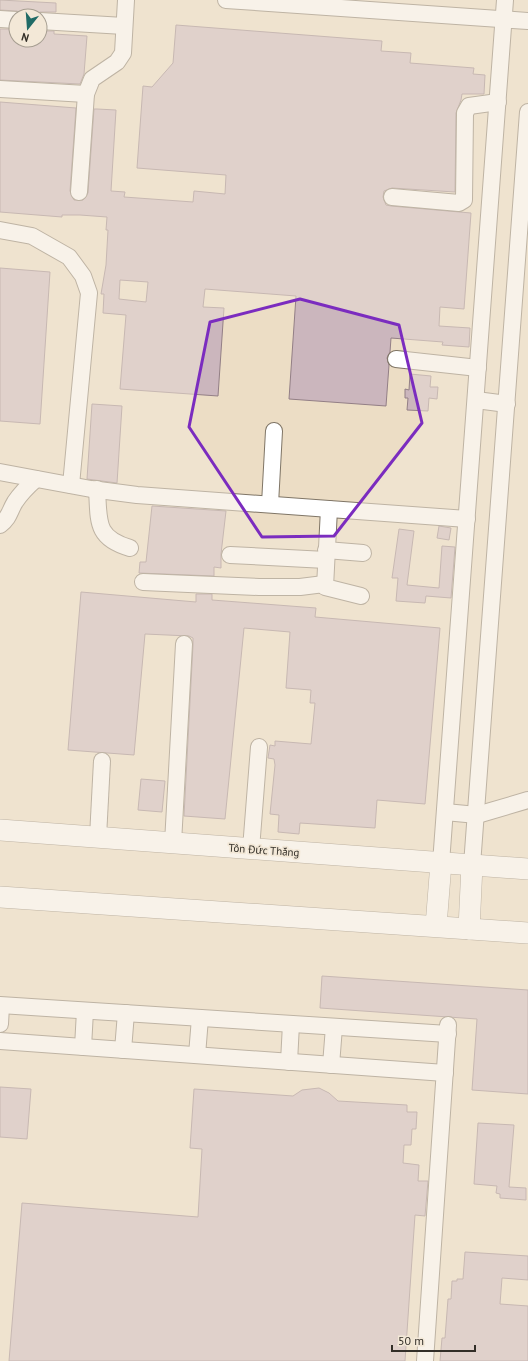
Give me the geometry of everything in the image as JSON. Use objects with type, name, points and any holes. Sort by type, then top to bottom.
[{"type":"main road","name":"Tôn Đức Thắng","points":[[0,830],[528,869]]},
{"type":"main road","points":[[436,926],[441,863]]},
{"type":"main road","points":[[469,929],[472,865]]},
{"type":"main road","points":[[0,897],[528,933]]},
{"type":"street","points":[[79,192],[86,94],[92,79],[117,62],[122,53],[126,0]]},
{"type":"street","points":[[226,0],[528,21]]},
{"type":"street","points":[[441,863],[505,0]]},
{"type":"street","points":[[48,21],[124,26]]},
{"type":"street","points":[[0,89],[86,94]]},
{"type":"street","points":[[392,196],[459,203],[464,200],[465,113],[470,106],[498,102]]},
{"type":"street","points":[[472,865],[507,404],[521,293],[528,112]]},
{"type":"street","points":[[0,230],[32,236],[69,257],[83,276],[89,293],[71,485]]},
{"type":"street","points":[[396,359],[478,368]]},
{"type":"street","points":[[476,400],[507,404]]},
{"type":"street","points":[[270,504],[274,432]]},
{"type":"street","points":[[0,472],[71,485],[137,494],[467,519]]},
{"type":"street","points":[[0,525],[8,520],[14,503],[23,491],[36,479]]},
{"type":"street","points":[[97,489],[99,524],[105,537],[119,545],[130,548]]},
{"type":"street","points":[[329,509],[324,584],[328,589],[361,596]]},
{"type":"street","points":[[230,555],[326,555],[363,553]]},
{"type":"street","points":[[143,582],[259,587],[300,587],[324,584]]},
{"type":"street","points":[[173,843],[184,644]]},
{"type":"street","points":[[251,849],[259,747]]},
{"type":"street","points":[[98,837],[102,761]]},
{"type":"street","points":[[445,812],[476,814],[528,800]]},
{"type":"street","points":[[0,1024],[1,1006],[334,1027],[448,1029],[426,1361]]},
{"type":"street","points":[[83,1047],[85,1011]]},
{"type":"street","points":[[123,1050],[126,1014]]},
{"type":"street","points":[[197,1055],[200,1018]]},
{"type":"street","points":[[288,1062],[291,1024]]},
{"type":"street","points":[[331,1065],[334,1027]]},
{"type":"street","points":[[0,1041],[445,1073]]},
{"type":"highlighted area","points":[[300,299],[399,325],[422,423],[334,536],[262,537],[189,427],[210,322]]},
{"type":"shaded area","points":[[0,0],[528,0],[528,1361],[0,1361]]},
{"type":"building","points":[[0,0],[56,3],[56,12],[48,12],[48,8],[8,8],[8,10],[0,10]]},
{"type":"building","points":[[176,25],[382,41],[381,51],[411,53],[410,63],[474,68],[473,74],[485,75],[484,94],[462,94],[456,113],[455,192],[392,188],[384,191],[383,197],[386,205],[391,206],[471,213],[464,309],[440,307],[439,326],[470,328],[469,347],[442,345],[443,342],[391,338],[390,352],[387,358],[389,365],[386,406],[289,399],[296,296],[205,289],[203,307],[224,308],[218,396],[120,389],[126,315],[103,313],[104,294],[101,294],[106,265],[108,230],[106,230],[107,217],[62,215],[62,217],[0,212],[0,102],[76,108],[70,191],[74,200],[83,200],[88,193],[94,109],[116,110],[111,191],[125,192],[124,197],[193,202],[194,191],[225,194],[226,175],[137,168],[143,86],[152,87],[173,63]],"holes":[[[120,280],[148,282],[146,302],[119,299]]]},
{"type":"building","points":[[0,29],[8,29],[8,48],[48,48],[48,31],[54,31],[54,34],[87,36],[84,74],[80,84],[0,80]]},
{"type":"building","points":[[0,268],[50,272],[40,424],[0,421]]},
{"type":"building","points":[[410,374],[431,376],[430,387],[438,387],[437,399],[429,398],[428,411],[407,410],[408,398],[405,398],[405,389],[409,390]]},
{"type":"building","points":[[92,404],[122,406],[117,483],[87,479]]},
{"type":"building","points":[[152,506],[226,511],[221,554],[221,568],[214,567],[214,576],[139,573],[140,562],[146,562]]},
{"type":"building","points":[[439,526],[451,528],[449,540],[437,538]]},
{"type":"building","points":[[399,529],[414,531],[407,585],[439,588],[442,546],[455,547],[451,598],[426,596],[425,603],[396,601],[398,578],[392,578]]},
{"type":"building","points":[[81,592],[196,602],[196,594],[212,594],[212,600],[316,608],[315,617],[440,628],[425,804],[377,800],[375,828],[300,823],[299,834],[278,832],[279,815],[270,814],[275,765],[274,759],[268,758],[270,745],[275,746],[275,741],[311,744],[315,703],[310,703],[311,690],[286,688],[290,632],[244,628],[225,819],[184,816],[193,645],[193,638],[189,636],[145,634],[134,755],[68,750]]},
{"type":"building","points":[[141,779],[165,781],[162,812],[138,810]]},
{"type":"building","points":[[322,976],[528,990],[528,1094],[472,1090],[477,1019],[320,1008]]},
{"type":"building","points":[[0,1087],[31,1089],[27,1139],[0,1137]]},
{"type":"building","points":[[319,1088],[329,1093],[338,1101],[407,1105],[407,1112],[417,1112],[416,1129],[412,1129],[411,1145],[404,1145],[403,1163],[419,1165],[418,1181],[428,1181],[425,1216],[415,1215],[405,1361],[9,1361],[22,1203],[198,1217],[202,1149],[190,1148],[194,1089],[293,1096],[302,1090]]},
{"type":"building","points":[[478,1123],[514,1125],[509,1187],[526,1188],[526,1200],[500,1198],[500,1194],[496,1193],[497,1186],[474,1184]]},
{"type":"building","points":[[465,1252],[528,1256],[528,1280],[502,1278],[500,1304],[528,1306],[528,1361],[440,1361],[442,1338],[445,1338],[448,1299],[451,1299],[452,1281],[463,1279]]}]
